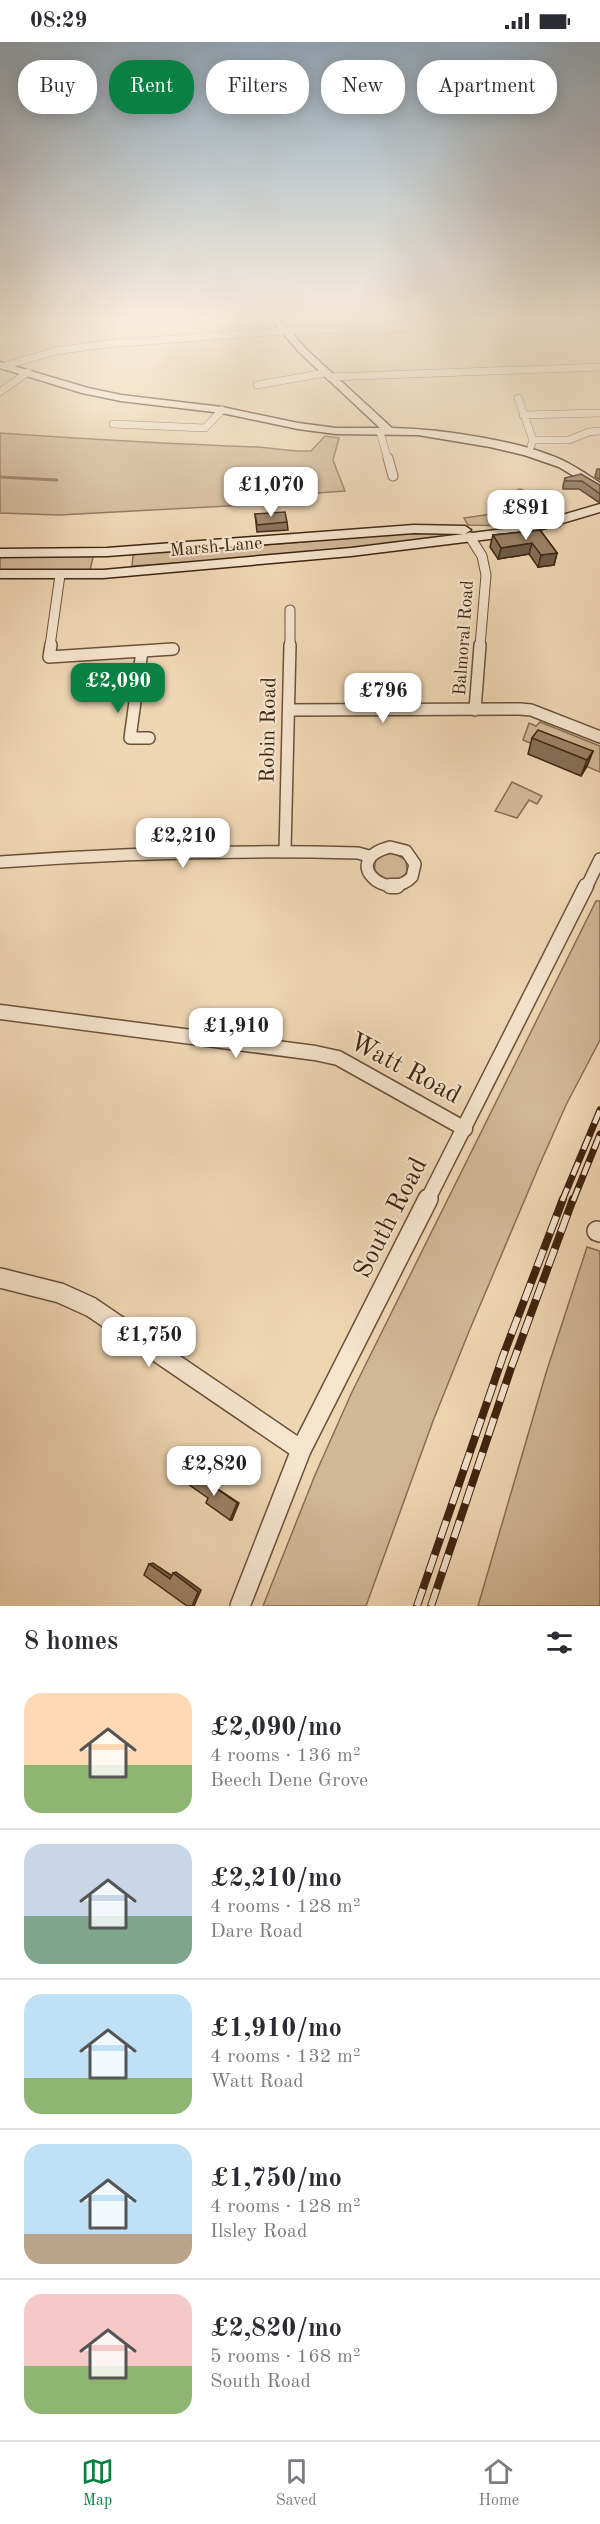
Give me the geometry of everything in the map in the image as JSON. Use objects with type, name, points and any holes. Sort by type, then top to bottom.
[{"type":"street","points":[[80,389],[121,398],[222,410],[307,427],[352,432],[452,437],[527,452],[563,465],[600,488]]},
{"type":"street","points":[[342,389],[385,432],[393,476]]},
{"type":"street","points":[[518,398],[532,440],[527,452]]},
{"type":"street","points":[[113,424],[147,429],[205,428],[222,410]]},
{"type":"street","points":[[523,415],[600,413]]},
{"type":"street","points":[[532,440],[569,440],[589,432],[600,431]]},
{"type":"street","points":[[520,494],[558,522]]},
{"type":"street","name":"Marsh Lane","points":[[0,574],[60,575],[246,562],[506,533],[558,522],[600,508]]},
{"type":"street","name":"Marsh Lane","points":[[0,553],[115,552],[434,528],[506,533]]},
{"type":"street","name":"Balmoral Road","points":[[470,537],[482,556],[486,575],[476,710]]},
{"type":"street","points":[[60,575],[49,657],[173,649]]},
{"type":"street","name":"Robin Road","points":[[285,851],[290,710],[290,610]]},
{"type":"street","points":[[142,651],[130,738],[149,738]]},
{"type":"street","points":[[290,710],[531,711],[600,737]]},
{"type":"street","points":[[0,862],[89,855],[285,851],[358,853],[369,856]]},
{"type":"street","name":"South Road","points":[[240,1606],[301,1450],[600,860]]},
{"type":"street","name":"Watt Road","points":[[0,1012],[315,1053],[338,1058],[465,1129]]},
{"type":"street","points":[[0,1278],[60,1293],[91,1307],[301,1450]]},
{"type":"shaded area","points":[[0,433],[304,451],[311,451],[325,436],[339,438],[333,460],[345,491],[289,495],[291,500],[283,503],[59,515],[0,513]]},
{"type":"shaded area","points":[[498,513],[513,526],[468,525],[464,518]]},
{"type":"shaded area","points":[[415,531],[457,534],[456,536],[261,558],[132,566],[133,556],[137,553],[291,543]]},
{"type":"shaded area","points":[[0,555],[93,557],[90,571],[0,571]]},
{"type":"shaded area","points":[[540,722],[600,746],[600,772],[523,740],[529,723],[536,726]]},
{"type":"shaded area","points":[[512,782],[542,796],[537,804],[529,800],[517,818],[495,811]]},
{"type":"shaded area","points":[[394,853],[406,860],[407,872],[396,880],[391,880],[375,871],[375,862],[385,854]]},
{"type":"shaded area","points":[[596,901],[600,901],[600,1040],[566,1105],[470,1329],[433,1421],[366,1606],[263,1606],[315,1475],[352,1392]]},
{"type":"shaded area","points":[[587,1247],[600,1251],[600,1606],[478,1606],[546,1373]]},
{"type":"building","points":[[581,474],[600,485],[600,494],[582,481],[565,481],[565,478]]},
{"type":"building","points":[[285,512],[287,522],[257,525],[255,514]]},
{"type":"building","points":[[540,530],[557,553],[541,555],[532,543],[501,548],[493,535]]},
{"type":"building","points":[[538,730],[593,751],[587,760],[532,738]]},
{"type":"building","points":[[194,1473],[237,1503],[230,1520],[206,1503],[208,1498],[188,1484]]},
{"type":"building","points":[[149,1564],[170,1579],[173,1573],[198,1592],[192,1606],[187,1606],[144,1575]]},
{"type":"waterway","points":[[0,477],[57,480]]},
{"type":"railway","points":[[562,1201],[600,1110]]},
{"type":"railway","points":[[573,1201],[600,1134]]},
{"type":"railway","points":[[417,1606],[503,1356],[563,1199]]},
{"type":"railway","points":[[431,1606],[511,1368],[573,1199]]}]
